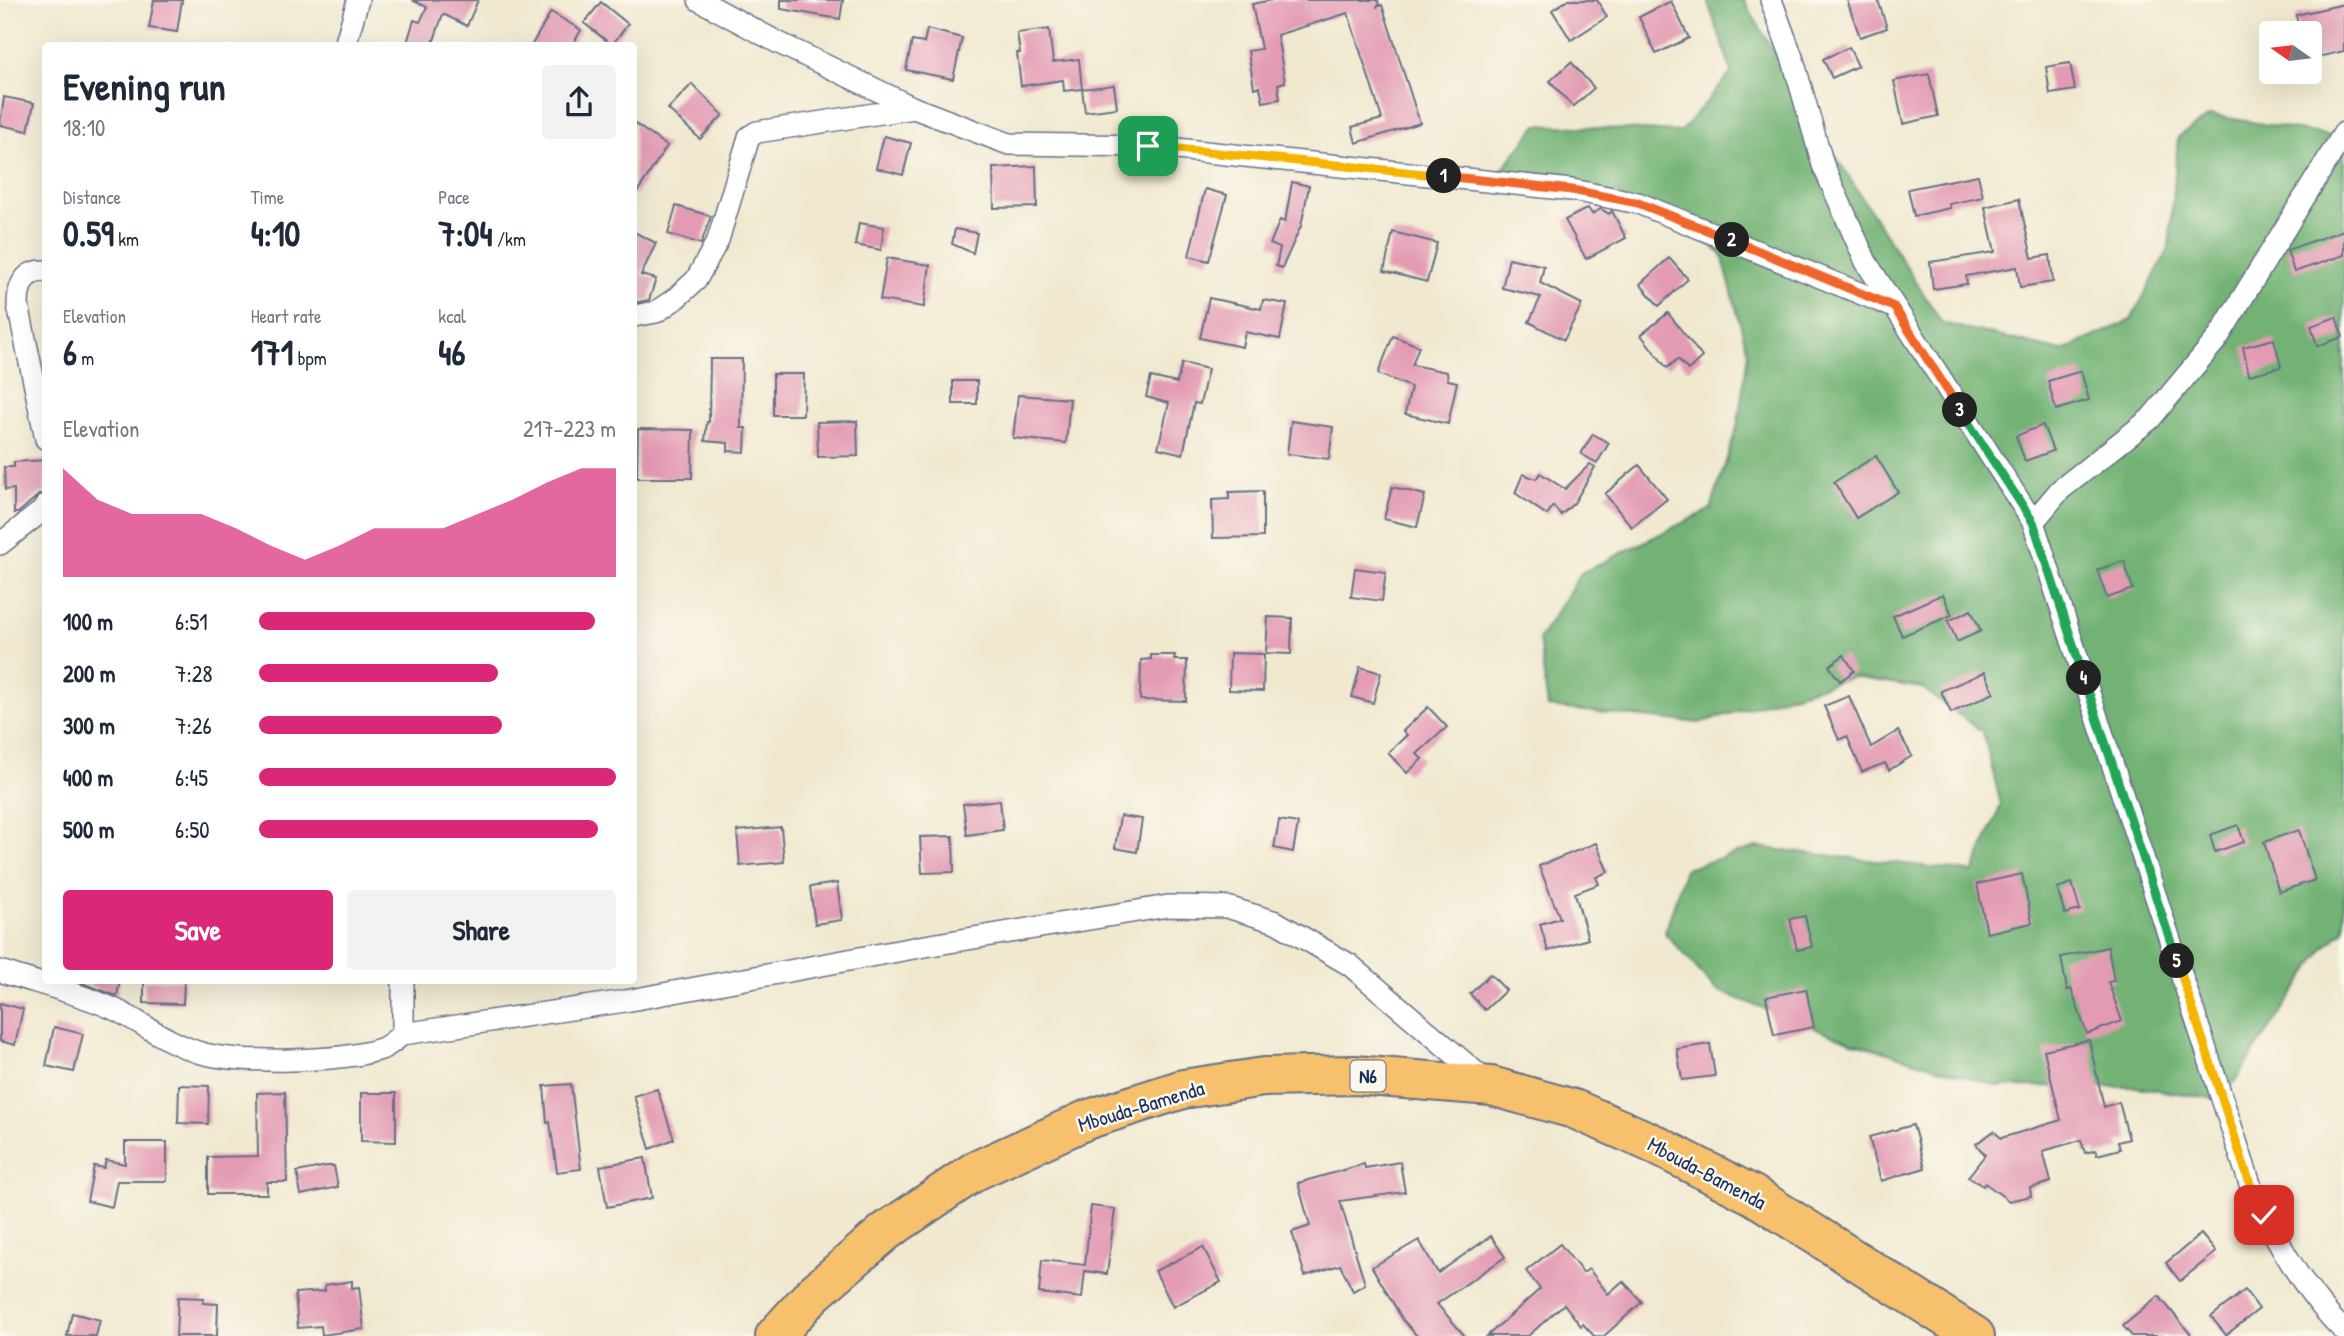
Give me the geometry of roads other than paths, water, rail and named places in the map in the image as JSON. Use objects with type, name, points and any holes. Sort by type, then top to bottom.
[{"type":"highway","name":"Mbouda-Bamenda","points":[[775,1336],[813,1294],[885,1232],[975,1171],[1086,1120],[1183,1089],[1264,1077],[1355,1075],[1491,1086],[1574,1110],[1650,1142],[1753,1195],[1975,1336]]},
{"type":"street","points":[[346,42],[358,0]]},
{"type":"street","points":[[699,0],[777,43],[914,108],[1009,144],[1148,146],[1559,188],[1638,203],[1894,307]]},
{"type":"street","points":[[1771,0],[1793,60],[1823,165],[1866,262],[2033,522],[2250,1184],[2264,1215],[2309,1290],[2344,1331]]},
{"type":"street","points":[[637,315],[656,312],[696,280],[718,240],[749,137],[757,132],[914,108]]},
{"type":"street","points":[[2033,522],[2060,491],[2150,419],[2217,339],[2344,133]]},
{"type":"street","points":[[42,271],[23,278],[18,291],[18,305],[42,420]]},
{"type":"street","points":[[0,544],[42,511]]},
{"type":"street","points":[[0,971],[115,1009],[154,1033],[200,1053],[235,1059],[272,1060],[353,1055],[384,1048],[403,1034],[625,1001],[925,946],[1168,906],[1227,907],[1276,922],[1350,965],[1491,1086]]},
{"type":"street","points":[[403,984],[403,1034]]}]
